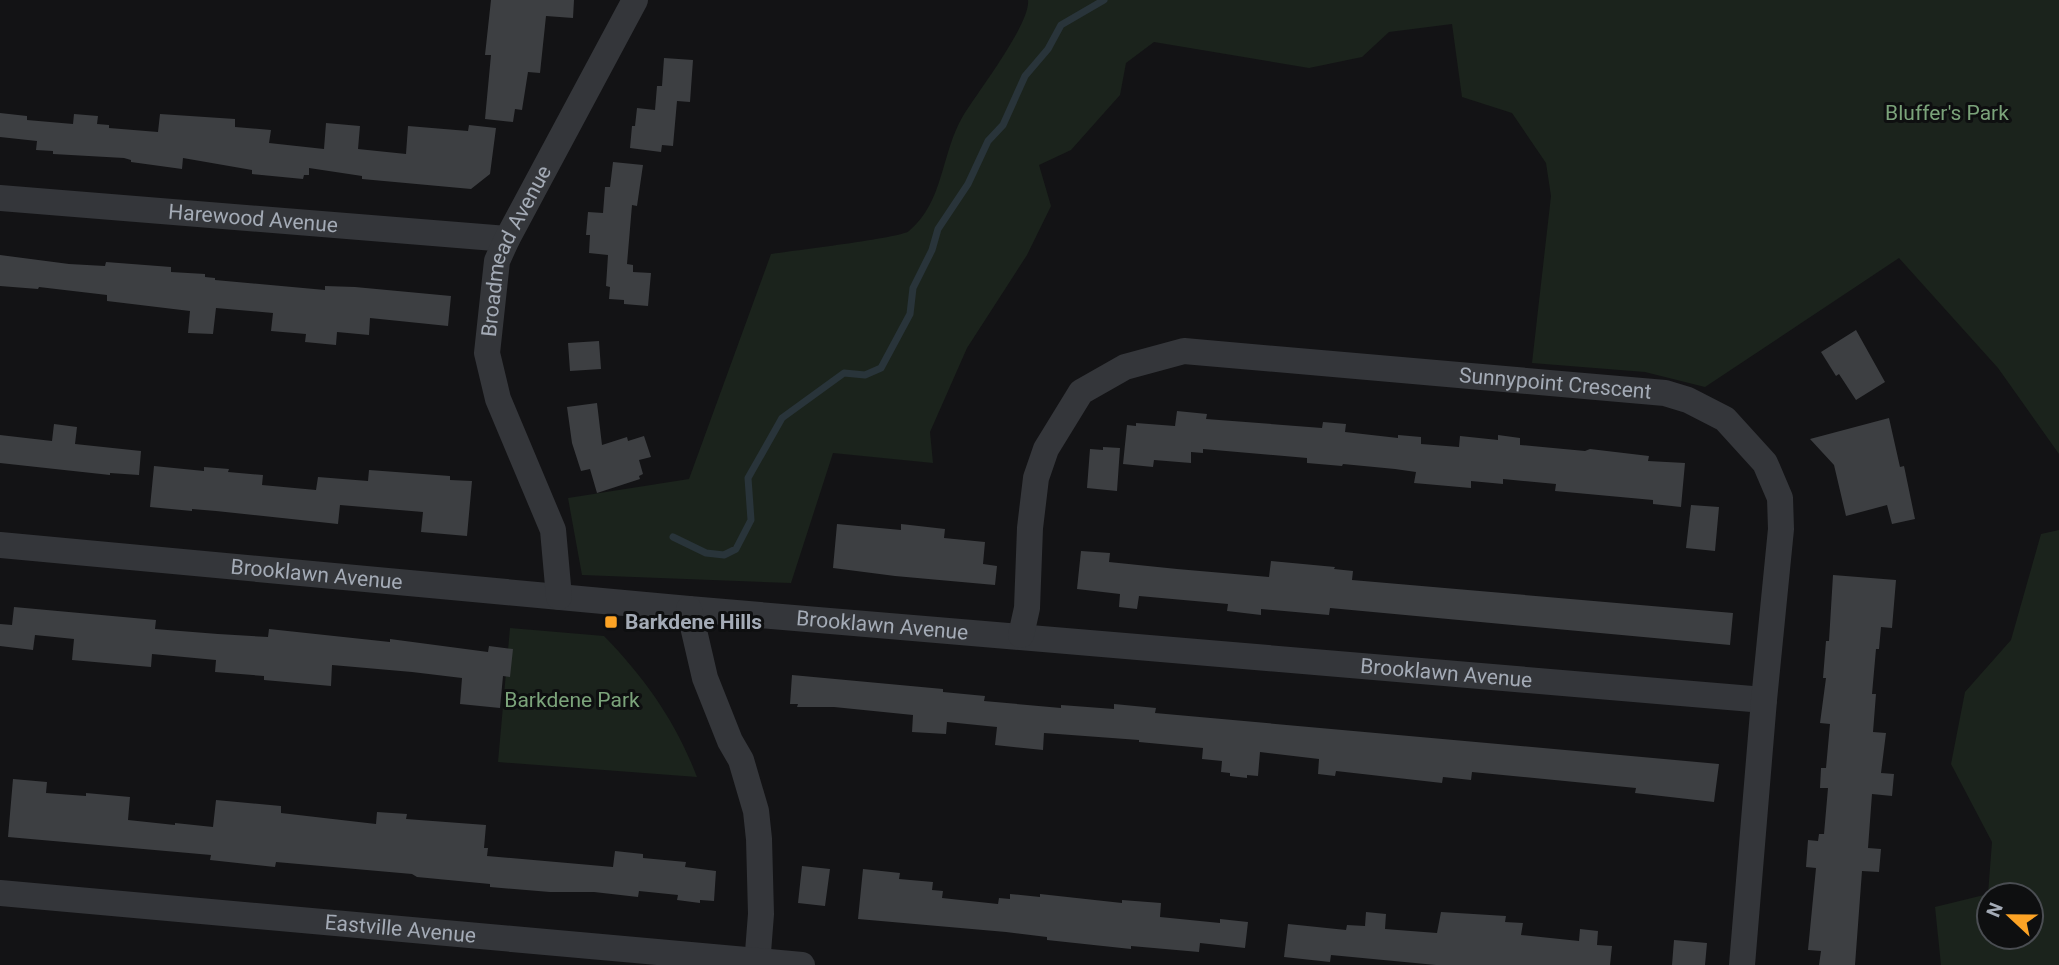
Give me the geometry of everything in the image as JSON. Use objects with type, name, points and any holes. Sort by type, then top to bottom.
[{"type":"street","name":"Broadmead Avenue","points":[[559,597],[553,530],[498,399],[487,354],[497,261],[635,0]]},
{"type":"street","name":"Harewood Avenue","points":[[0,198],[507,239]]},
{"type":"street","name":"Sunnypoint Crescent","points":[[1021,635],[1027,608],[1030,528],[1036,478],[1046,449],[1081,392],[1125,367],[1184,351],[1665,393],[1707,408],[1725,419],[1765,463],[1780,498],[1782,529],[1764,700],[1742,965]]},
{"type":"street","name":"Brooklawn Avenue","points":[[0,545],[690,609],[1764,700]]},
{"type":"street","points":[[690,609],[705,678],[730,741],[741,760],[756,811],[761,914],[757,963]]},
{"type":"street","name":"Eastville Avenue","points":[[0,893],[802,965]]},
{"type":"green space","name":"Bluffer's Park","points":[[1028,0],[2059,0],[2059,454],[1998,368],[1899,258],[1705,387],[1645,372],[1532,363],[1551,196],[1546,163],[1512,113],[1462,97],[1452,24],[1389,32],[1362,57],[1309,68],[1154,42],[1126,63],[1120,95],[1071,150],[1039,165],[1051,206],[1027,255],[967,348],[930,432],[933,463],[833,453],[791,583],[582,575],[568,498],[689,479],[771,254],[867,241],[909,231],[929,206],[956,130],[1021,25]]},
{"type":"green space","points":[[2059,530],[2059,965],[1941,965],[1935,907],[1975,897],[1975,951],[2045,951],[2045,881],[1989,881],[1992,842],[1951,764],[1965,692],[2011,640],[2041,534]]},
{"type":"green space","name":"Barkdene Park","points":[[510,628],[604,636],[633,668],[658,702],[689,757],[697,777],[498,762]]},
{"type":"building","points":[[491,0],[574,0],[573,18],[546,16],[540,73],[528,72],[522,110],[515,109],[513,122],[485,119],[491,55],[485,55]]},
{"type":"building","points":[[664,58],[693,60],[690,102],[677,101],[673,146],[662,145],[661,152],[630,148],[637,108],[655,110],[657,86],[662,86]]},
{"type":"building","points":[[0,113],[27,116],[27,120],[73,124],[74,114],[98,116],[97,124],[109,125],[109,128],[158,132],[160,114],[235,119],[235,127],[271,130],[269,143],[324,149],[326,123],[360,126],[358,149],[406,154],[408,126],[468,131],[469,125],[496,128],[490,174],[471,189],[362,179],[362,176],[309,168],[309,175],[304,175],[303,179],[252,174],[252,170],[183,158],[182,169],[131,162],[124,158],[53,154],[53,151],[36,150],[37,141],[0,137]]},
{"type":"building","points":[[613,162],[643,165],[637,206],[632,205],[627,264],[633,265],[633,272],[651,273],[648,306],[624,304],[624,300],[609,299],[610,287],[606,286],[608,255],[589,253],[590,235],[586,235],[588,212],[603,213],[605,187],[610,187]]},
{"type":"building","points":[[0,255],[69,264],[105,266],[106,262],[171,267],[171,272],[205,274],[205,277],[215,280],[325,290],[325,286],[355,287],[451,296],[448,326],[370,318],[369,335],[337,332],[336,345],[305,342],[306,334],[271,331],[273,313],[216,308],[213,334],[188,333],[190,311],[107,301],[107,295],[39,287],[0,286]]},
{"type":"building","points":[[1856,330],[1885,382],[1856,400],[1821,352]]},
{"type":"building","points":[[599,341],[601,369],[570,371],[568,343]]},
{"type":"building","points":[[597,403],[602,445],[627,437],[628,441],[644,436],[651,457],[639,460],[643,474],[639,476],[640,479],[597,493],[590,469],[581,471],[572,443],[567,407]]},
{"type":"building","points":[[1177,411],[1207,414],[1206,419],[1322,428],[1323,422],[1346,424],[1345,432],[1398,438],[1398,435],[1421,437],[1421,444],[1459,447],[1460,436],[1498,440],[1498,435],[1520,438],[1520,445],[1649,456],[1648,461],[1685,463],[1681,507],[1653,504],[1653,500],[1555,491],[1556,484],[1503,479],[1503,484],[1471,481],[1471,488],[1414,483],[1416,472],[1307,463],[1307,458],[1203,449],[1203,453],[1191,452],[1191,463],[1154,460],[1153,467],[1123,464],[1127,425],[1136,426],[1136,423],[1175,426]]},
{"type":"building","points":[[1889,418],[1900,467],[1904,466],[1915,519],[1892,524],[1887,505],[1846,516],[1834,465],[1810,439]]},
{"type":"building","points":[[54,424],[77,427],[75,444],[141,451],[139,475],[110,475],[0,463],[0,435],[52,441]]},
{"type":"building","points":[[1103,447],[1120,448],[1117,491],[1087,488],[1090,449],[1103,450]]},
{"type":"building","points":[[154,466],[204,471],[204,467],[229,469],[228,472],[263,475],[262,485],[316,490],[318,477],[368,481],[369,470],[450,476],[450,480],[472,481],[467,536],[421,532],[423,512],[340,505],[338,524],[150,507]]},
{"type":"building","points":[[1691,505],[1719,507],[1715,551],[1686,548]]},
{"type":"building","points":[[837,524],[901,530],[901,524],[945,529],[944,538],[985,542],[983,564],[997,566],[995,585],[833,568]]},
{"type":"building","points":[[1081,551],[1110,553],[1109,562],[1177,569],[1269,577],[1271,561],[1353,571],[1352,580],[1733,613],[1730,645],[1330,608],[1329,615],[1261,609],[1261,615],[1227,611],[1228,604],[1139,596],[1137,609],[1119,607],[1120,594],[1077,589]]},
{"type":"building","points":[[1833,575],[1896,580],[1892,628],[1881,627],[1872,694],[1876,694],[1873,732],[1886,733],[1881,773],[1894,774],[1892,796],[1872,794],[1868,848],[1881,849],[1879,872],[1862,871],[1855,965],[1819,965],[1821,951],[1808,950],[1816,868],[1806,867],[1808,840],[1818,841],[1819,834],[1824,834],[1828,788],[1820,788],[1821,768],[1826,768],[1830,724],[1820,723]]},
{"type":"building","points":[[14,607],[156,620],[155,629],[268,637],[269,629],[390,642],[390,639],[488,652],[489,646],[513,649],[510,677],[503,676],[500,708],[460,704],[462,678],[412,672],[332,665],[331,686],[215,672],[216,660],[152,654],[151,667],[72,660],[74,639],[35,635],[33,650],[0,646],[0,624],[12,625]]},
{"type":"building","points":[[792,675],[943,689],[943,692],[985,696],[984,701],[1061,708],[1061,705],[1114,709],[1114,704],[1156,708],[1155,713],[1719,764],[1714,802],[1635,793],[1636,788],[1472,772],[1471,780],[1443,777],[1442,783],[1336,771],[1335,776],[1318,774],[1319,759],[1260,752],[1258,776],[1247,775],[1247,778],[1221,772],[1222,761],[1202,759],[1203,748],[1044,733],[1043,750],[995,745],[997,727],[947,722],[946,734],[912,732],[913,715],[834,707],[797,707],[798,704],[790,704]]},
{"type":"building","points":[[13,779],[47,782],[46,793],[130,797],[128,820],[175,825],[213,827],[216,800],[281,806],[281,813],[376,824],[377,812],[407,814],[406,819],[486,825],[484,848],[488,848],[487,856],[613,867],[615,851],[643,854],[643,858],[686,862],[685,867],[716,871],[714,901],[700,900],[700,903],[677,900],[678,895],[639,891],[638,897],[490,887],[490,884],[417,877],[412,874],[276,862],[275,867],[210,860],[211,855],[8,837]]},
{"type":"building","points":[[802,866],[830,869],[825,906],[798,903]]},
{"type":"building","points":[[863,869],[900,873],[899,879],[933,882],[932,890],[943,891],[942,898],[998,904],[999,898],[1010,899],[1010,894],[1040,897],[1040,894],[1122,903],[1122,900],[1161,903],[1160,917],[1220,923],[1220,919],[1248,922],[1245,948],[1200,943],[1199,952],[1131,946],[1131,949],[1047,940],[1047,937],[1006,932],[858,919]]},
{"type":"building","points":[[1366,912],[1386,914],[1385,929],[1437,933],[1441,912],[1506,916],[1505,922],[1523,923],[1521,935],[1579,941],[1580,929],[1598,931],[1597,945],[1612,946],[1610,965],[1436,965],[1331,955],[1330,962],[1284,957],[1288,924],[1346,930],[1347,925],[1365,926]]},
{"type":"building","points":[[1674,940],[1707,943],[1705,965],[1672,965]]},
{"type":"waterway","points":[[673,537],[706,553],[724,555],[736,549],[751,520],[748,478],[782,418],[844,373],[865,375],[881,368],[910,314],[913,288],[932,250],[938,229],[968,184],[988,141],[1003,125],[1025,76],[1048,49],[1061,25],[1104,0]]},
{"type":"place","name":"Barkdene Hills","points":[[611,622]]}]
